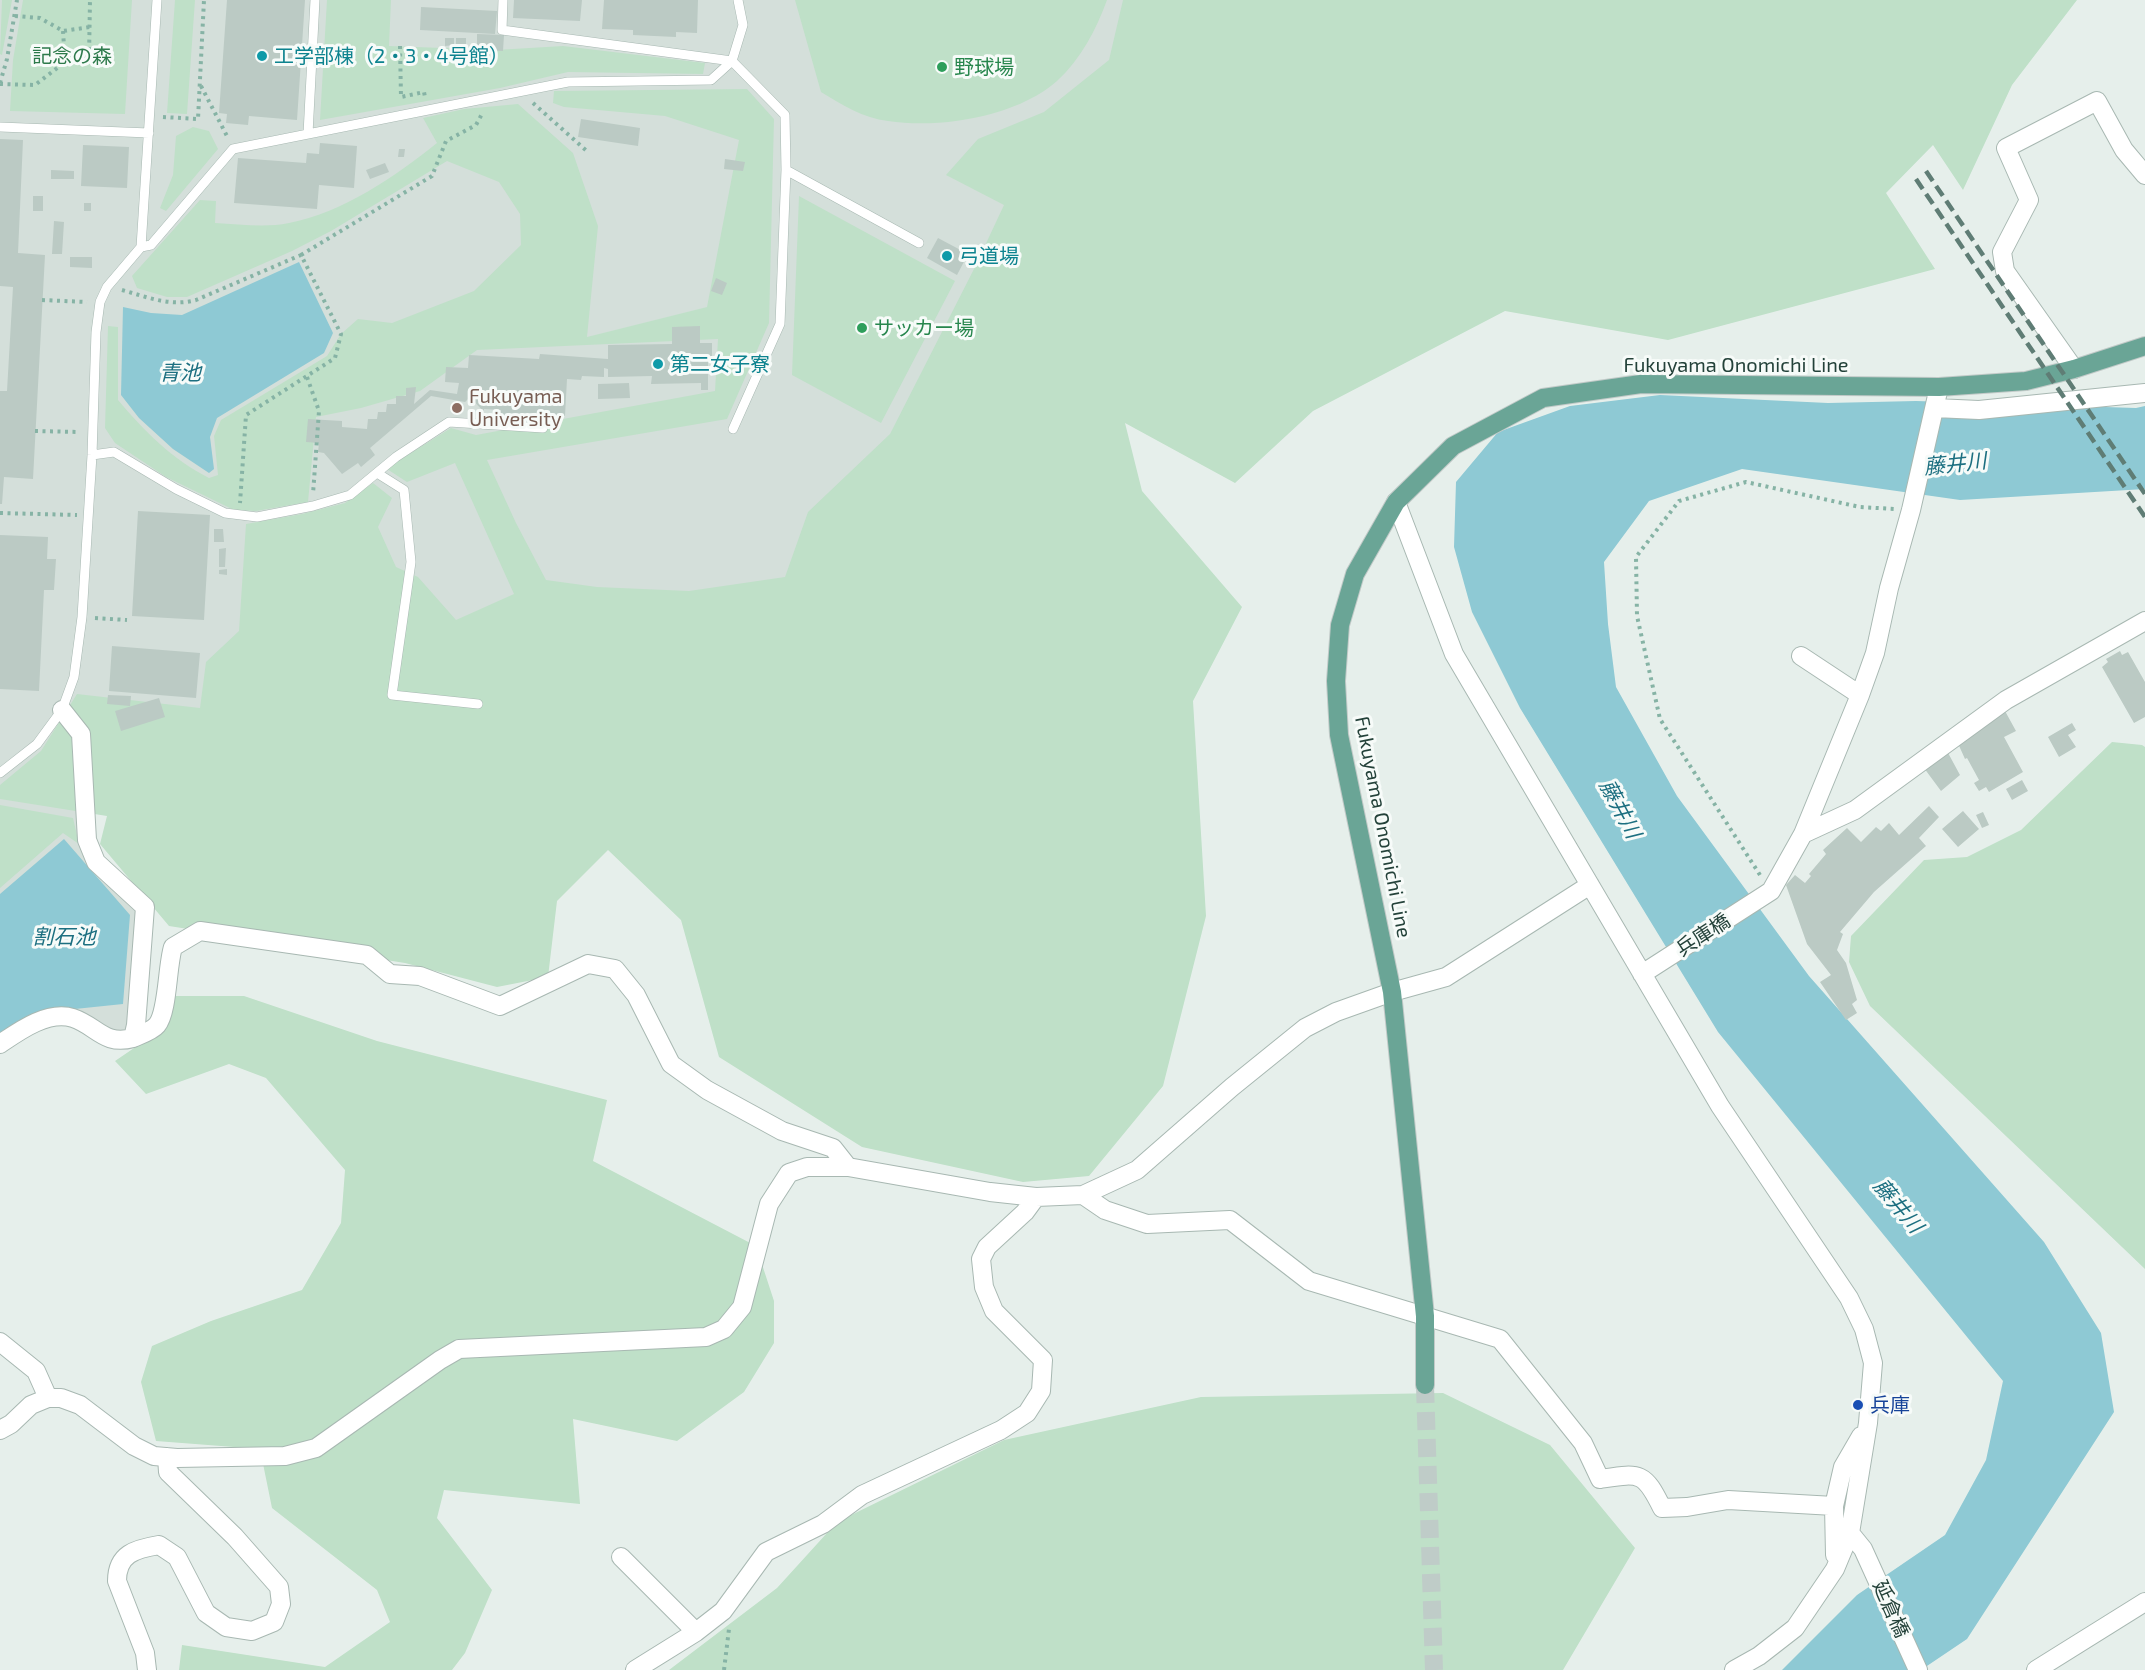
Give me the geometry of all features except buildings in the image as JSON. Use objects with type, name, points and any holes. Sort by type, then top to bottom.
[{"type":"main road","name":"Fukuyama Onomichi Line","points":[[1425,1385],[1425,1316],[1392,992],[1339,735],[1336,681],[1340,625],[1355,574],[1396,502],[1454,446],[1543,398],[1641,384],[1939,387],[2026,381],[2074,369],[2145,346]]},
{"type":"street","points":[[2074,369],[2005,271],[2002,252],[2029,200],[2006,147],[2097,101],[2124,150],[2145,175]]},
{"type":"street","points":[[1771,891],[1803,834],[1875,654],[1939,387]]},
{"type":"street","points":[[1935,410],[1979,410],[2145,393]]},
{"type":"street","points":[[1396,502],[1454,654],[1590,885],[1648,971],[1720,1106],[1849,1298],[1864,1329],[1873,1363],[1868,1424],[1850,1533],[1835,1569],[1795,1628],[1759,1656],[1734,1670]]},
{"type":"street","points":[[1803,834],[1855,810],[2006,700],[2145,621]]},
{"type":"street","points":[[1801,656],[1860,695]]},
{"type":"street","points":[[62,710],[81,734],[87,840],[96,862],[145,907],[136,1025],[133,1038]]},
{"type":"street","points":[[0,1430],[11,1424],[31,1404],[48,1398],[62,1398],[80,1405],[134,1446],[154,1455],[167,1457],[285,1456],[316,1448],[459,1349],[706,1337],[724,1329],[742,1308],[769,1204],[789,1173],[807,1167],[848,1167],[990,1192],[1036,1197],[1083,1195],[1137,1170],[1232,1087],[1305,1028],[1336,1012],[1392,992],[1446,977],[1590,885]]},
{"type":"street","name":"兵庫橋","points":[[1648,971],[1771,891]]},
{"type":"street","points":[[0,1044],[25,1027],[55,1017],[73,1018],[105,1038],[122,1041],[157,1026],[163,1014],[169,959],[173,947],[200,931],[367,955],[390,974],[420,976],[500,1006],[588,964],[615,969],[636,995],[671,1064],[707,1090],[782,1131],[833,1148],[848,1167]]},
{"type":"street","points":[[1083,1195],[1105,1210],[1147,1224],[1230,1220],[1309,1281],[1500,1339],[1583,1443],[1600,1479],[1638,1476],[1650,1484],[1662,1508],[1687,1507],[1728,1500],[1834,1506]]},
{"type":"street","points":[[635,1670],[696,1632],[723,1611],[766,1552],[823,1524],[862,1495],[1001,1430],[1027,1413],[1041,1391],[1043,1360],[994,1311],[984,1287],[981,1259],[987,1247],[1025,1212],[1036,1197]]},
{"type":"street","points":[[0,1342],[36,1371],[48,1398]]},
{"type":"street","points":[[1835,1569],[1834,1506],[1843,1467],[1868,1424]]},
{"type":"street","points":[[147,1670],[145,1653],[117,1581],[117,1569],[125,1556],[144,1547],[159,1545],[177,1557],[206,1613],[226,1627],[252,1631],[267,1625],[274,1622],[282,1604],[279,1587],[235,1537],[168,1472],[167,1457]]},
{"type":"street","name":"延倉橋","points":[[1850,1533],[1863,1549],[1918,1670]]},
{"type":"street","points":[[621,1557],[696,1632]]},
{"type":"street","points":[[2036,1670],[2143,1609]]},
{"type":"lane","points":[[0,773],[37,744],[62,710],[74,677],[82,617],[92,455],[96,332],[100,302],[107,286],[141,247],[157,0]]},
{"type":"lane","points":[[308,134],[315,0]]},
{"type":"lane","points":[[503,0],[502,30],[732,61],[785,115],[786,170],[780,324],[733,429]]},
{"type":"lane","points":[[141,247],[151,245],[233,149],[568,82],[711,80],[732,61],[743,25],[738,0]]},
{"type":"lane","points":[[0,128],[149,133]]},
{"type":"lane","points":[[786,170],[919,243]]},
{"type":"lane","points":[[92,455],[114,452],[176,489],[225,513],[257,517],[313,506],[350,495],[396,457],[449,422],[543,428]]},
{"type":"lane","points":[[377,473],[404,490],[411,562],[392,695],[478,704]]},
{"type":"path","points":[[17,0],[8,60],[0,83],[35,85],[65,62],[89,58],[90,0]]},
{"type":"path","points":[[163,117],[198,119],[204,0]]},
{"type":"path","points":[[15,16],[40,18],[63,31],[90,27]]},
{"type":"path","points":[[63,31],[65,62]]},
{"type":"path","points":[[400,46],[401,96],[424,92],[428,110]]},
{"type":"path","points":[[200,83],[233,149]]},
{"type":"path","points":[[514,92],[535,104],[588,152]]},
{"type":"path","points":[[107,286],[162,302],[182,304],[301,255],[432,176],[446,141],[476,125],[493,97]]},
{"type":"path","points":[[239,514],[246,416],[335,358],[341,334],[301,255]]},
{"type":"path","points":[[42,300],[100,302]]},
{"type":"path","points":[[307,377],[319,411],[313,506]]},
{"type":"path","points":[[35,431],[93,433]]},
{"type":"path","points":[[1771,891],[1660,719],[1637,616],[1636,557],[1679,501],[1746,482],[1860,507],[1911,510]]},
{"type":"path","points":[[0,513],[87,516]]},
{"type":"path","points":[[82,617],[127,620]]},
{"type":"path","points":[[723,1611],[730,1617],[724,1670]]},
{"type":"shaded area","name":"Fukuyama University","points":[[0,0],[1136,0],[1120,61],[809,581],[82,747],[91,850],[145,907],[133,1038],[55,1017],[0,1051]]},
{"type":"green space","points":[[2,0],[12,0],[2,55],[0,54]]},
{"type":"green space","name":"記念の森","points":[[23,0],[132,0],[125,114],[10,111],[13,60]]},
{"type":"green space","points":[[175,0],[195,0],[187,114],[167,113]]},
{"type":"green space","points":[[327,0],[391,0],[389,46],[496,50],[563,46],[705,63],[703,74],[568,72],[500,88],[320,120]]},
{"type":"green space","name":"野球場","points":[[795,0],[1107,0],[1093,33],[1080,54],[1057,81],[1040,93],[1021,104],[977,118],[909,123],[888,121],[861,114],[821,92]]},
{"type":"green space","points":[[1123,0],[2077,0],[2012,85],[1963,190],[1933,145],[1886,193],[1935,269],[1668,340],[1505,311],[1313,411],[1235,483],[1125,423],[1142,491],[1242,607],[1193,701],[1206,916],[1163,1086],[1089,1176],[1023,1182],[862,1147],[719,1057],[681,920],[608,850],[557,901],[548,977],[497,987],[405,963],[169,926],[100,844],[107,816],[0,799],[0,785],[41,751],[77,694],[200,708],[206,662],[239,631],[246,524],[302,514],[345,503],[373,483],[392,498],[378,527],[396,567],[418,577],[456,620],[514,594],[455,463],[407,482],[387,469],[451,428],[476,435],[715,391],[718,339],[477,350],[420,391],[361,408],[316,417],[308,502],[256,511],[234,510],[166,477],[115,443],[105,428],[108,326],[118,327],[118,400],[159,444],[209,478],[218,475],[214,436],[221,420],[327,356],[341,334],[358,319],[392,323],[474,291],[521,245],[520,214],[499,182],[447,161],[331,231],[292,251],[187,297],[167,297],[137,288],[132,276],[200,200],[216,201],[215,223],[271,225],[309,218],[367,192],[437,143],[423,118],[464,109],[518,104],[573,153],[598,226],[587,337],[707,307],[739,140],[665,116],[564,107],[553,103],[554,91],[747,89],[774,119],[769,323],[727,419],[487,460],[546,580],[597,587],[689,591],[785,577],[808,512],[890,434],[1004,205],[946,175],[978,139],[1044,112],[1109,60]]},
{"type":"green space","points":[[193,127],[209,131],[218,149],[166,211],[160,208],[173,175],[176,136]]},
{"type":"green space","name":"サッカー場","points":[[799,196],[955,281],[881,423],[792,375]]},
{"type":"green space","points":[[2112,742],[2145,747],[2145,1269],[1870,1006],[1849,962],[1851,936],[1924,860],[1967,857],[2021,830]]},
{"type":"green space","points":[[0,805],[73,818],[79,844],[63,833],[0,888]]},
{"type":"green space","points":[[175,996],[244,996],[377,1041],[607,1100],[593,1161],[756,1246],[774,1301],[774,1343],[744,1392],[677,1441],[573,1419],[580,1504],[444,1490],[437,1518],[492,1590],[465,1653],[452,1670],[179,1670],[182,1645],[325,1667],[390,1622],[377,1590],[272,1508],[260,1449],[156,1441],[141,1382],[152,1346],[211,1321],[302,1290],[341,1223],[345,1170],[266,1078],[229,1064],[146,1094],[115,1061],[165,1027]]},
{"type":"green space","points":[[1443,1393],[1550,1445],[1635,1548],[1563,1670],[669,1670],[777,1588],[837,1522],[1004,1440],[1201,1397]]},
{"type":"water","name":"青池","points":[[299,262],[333,333],[324,353],[217,418],[210,437],[214,469],[209,473],[173,449],[139,418],[121,395],[123,307],[151,313],[182,315]]},
{"type":"water","name":"藤井川","points":[[1660,395],[1828,403],[1916,401],[2136,408],[2145,406],[2145,489],[1960,500],[1742,469],[1649,501],[1604,562],[1608,624],[1616,687],[1677,796],[1809,976],[2044,1242],[2101,1333],[2114,1412],[1967,1639],[1921,1670],[1782,1670],[1857,1595],[1945,1535],[1986,1460],[2003,1381],[1718,1032],[1520,708],[1472,612],[1454,547],[1456,482],[1498,432],[1570,406]]},
{"type":"water","name":"割石池","points":[[64,839],[130,915],[123,1004],[46,1012],[0,1040],[0,894]]},
{"type":"tunnel","points":[[1425,1385],[1434,1670]]},
{"type":"railway","points":[[1926,171],[2145,494]]},
{"type":"railway","points":[[1916,179],[2145,517]]},
{"type":"place","name":"工学部棟（2・3・4号館）","points":[[262,56]]},
{"type":"place","name":"野球場","points":[[942,67]]},
{"type":"place","name":"弓道場","points":[[947,256]]},
{"type":"place","name":"サッカー場","points":[[862,328]]},
{"type":"place","name":"第二女子寮","points":[[658,364]]},
{"type":"place","name":"Fukuyama University","points":[[457,408]]},
{"type":"place","name":"兵庫","points":[[1858,1405]]}]
